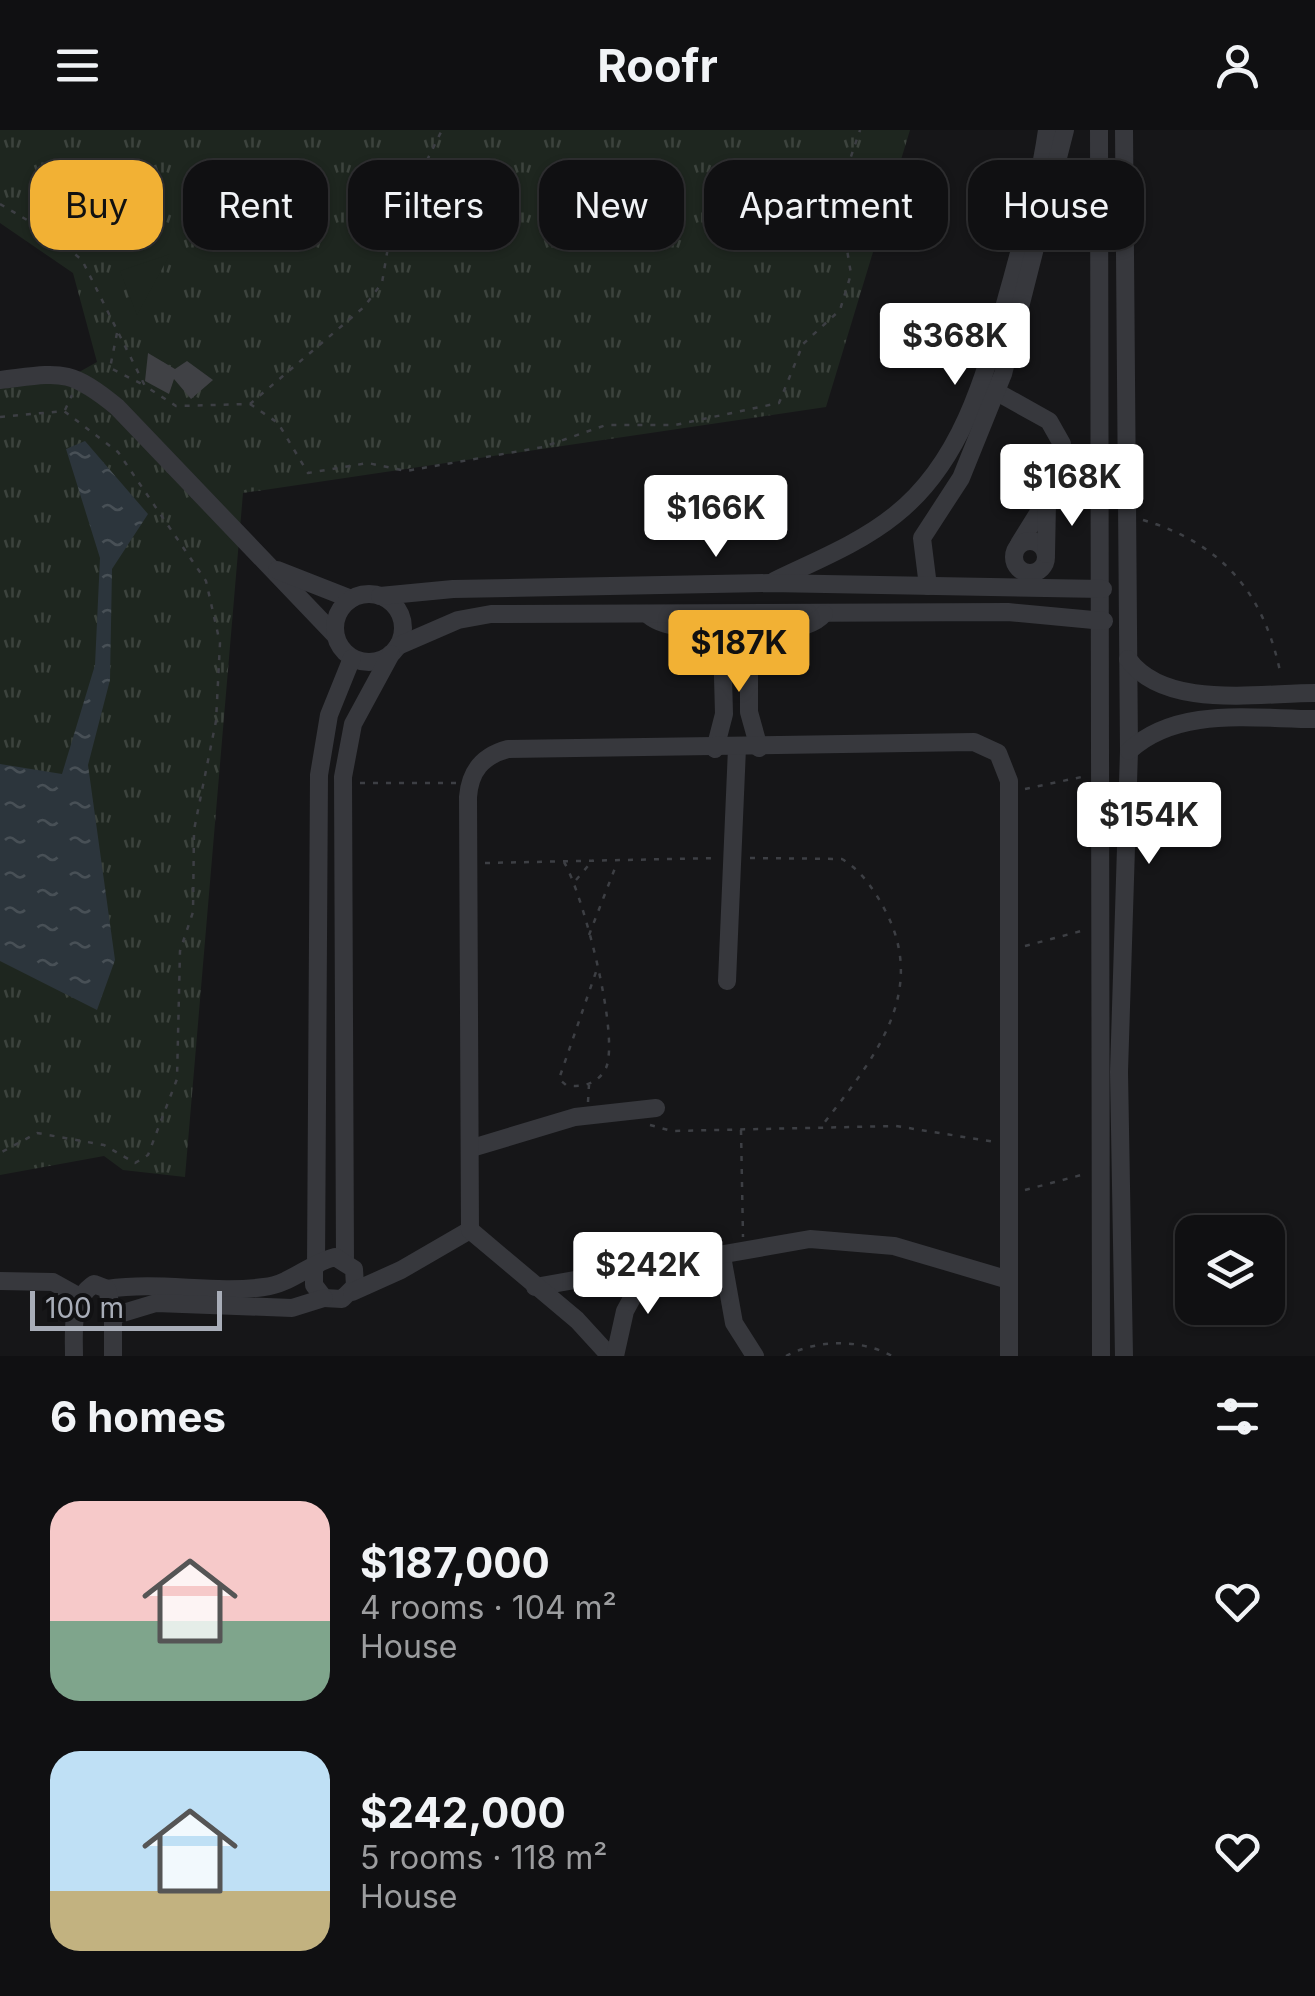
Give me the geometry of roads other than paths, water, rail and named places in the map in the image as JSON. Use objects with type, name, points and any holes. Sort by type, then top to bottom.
[{"type":"street","points":[[1048,130],[1050,160]]},
{"type":"street","points":[[1050,160],[1064,130]]},
{"type":"street","points":[[1101,1356],[1104,621],[1099,135],[1124,135],[1129,751],[1119,1072],[1124,1356]]},
{"type":"street","points":[[928,586],[922,538],[961,478],[981,411],[987,370],[1023,250]]},
{"type":"street","points":[[770,583],[868,534],[896,515],[997,392],[1030,250]]},
{"type":"street","points":[[0,380],[65,373],[89,384],[117,406],[276,570],[302,606],[335,635],[352,658],[372,662],[458,620],[491,614],[1024,613],[1104,621]]},
{"type":"street","points":[[997,392],[1050,422],[1060,435],[1062,454],[1046,503],[1013,556],[1024,573],[1043,567],[1046,503]]},
{"type":"street","points":[[1100,516],[1127,517]]},
{"type":"street","points":[[1019,544],[1035,541],[1046,554]]},
{"type":"street","points":[[276,570],[351,599],[453,588],[770,583],[1103,589]]},
{"type":"street","points":[[1020,588],[1024,613]]},
{"type":"street","points":[[1053,614],[1046,601],[1056,590]]},
{"type":"street","points":[[352,1292],[356,1274],[345,1260],[343,783],[353,724],[394,650],[401,617],[380,596]]},
{"type":"street","points":[[335,635],[340,608],[351,599]]},
{"type":"street","points":[[759,748],[749,712],[747,665],[755,638],[773,630],[808,626],[825,613]]},
{"type":"street","points":[[646,614],[671,628],[716,635],[725,647],[724,714],[714,749]]},
{"type":"street","points":[[324,1298],[314,1285],[319,775],[329,716],[352,658]]},
{"type":"street","points":[[1128,660],[1148,680],[1174,691],[1315,693]]},
{"type":"street","points":[[726,667],[737,671],[747,665]]},
{"type":"street","points":[[724,714],[736,706],[749,712]]},
{"type":"street","points":[[1129,751],[1160,728],[1183,721],[1315,718]]},
{"type":"street","points":[[470,1230],[469,784],[483,760],[508,749],[714,749],[974,742],[998,753],[1006,766],[1009,793],[1009,1356]]},
{"type":"street","points":[[727,981],[737,748]]},
{"type":"street","points":[[1100,1072],[1119,1072]]},
{"type":"street","points":[[472,1148],[576,1117],[656,1108]]},
{"type":"street","points":[[470,1230],[613,1356],[625,1311],[649,1267]]},
{"type":"street","points":[[113,1316],[156,1303],[292,1308],[324,1298],[342,1299],[470,1230]]},
{"type":"street","points":[[536,1287],[810,1239],[852,1240],[936,1256],[1009,1280]]},
{"type":"street","points":[[722,1256],[734,1323],[755,1356]]},
{"type":"street","points":[[74,1356],[80,1296],[94,1284],[107,1289],[148,1284],[260,1288],[315,1268],[329,1258],[345,1260]]},
{"type":"street","points":[[0,1280],[53,1282],[80,1296]]},
{"type":"street","points":[[107,1289],[113,1316],[113,1356]]},
{"type":"water","points":[[85,441],[148,514],[112,569],[110,680],[88,765],[115,960],[97,1010],[0,961],[0,764],[62,774],[95,665],[100,558],[66,449]]}]
